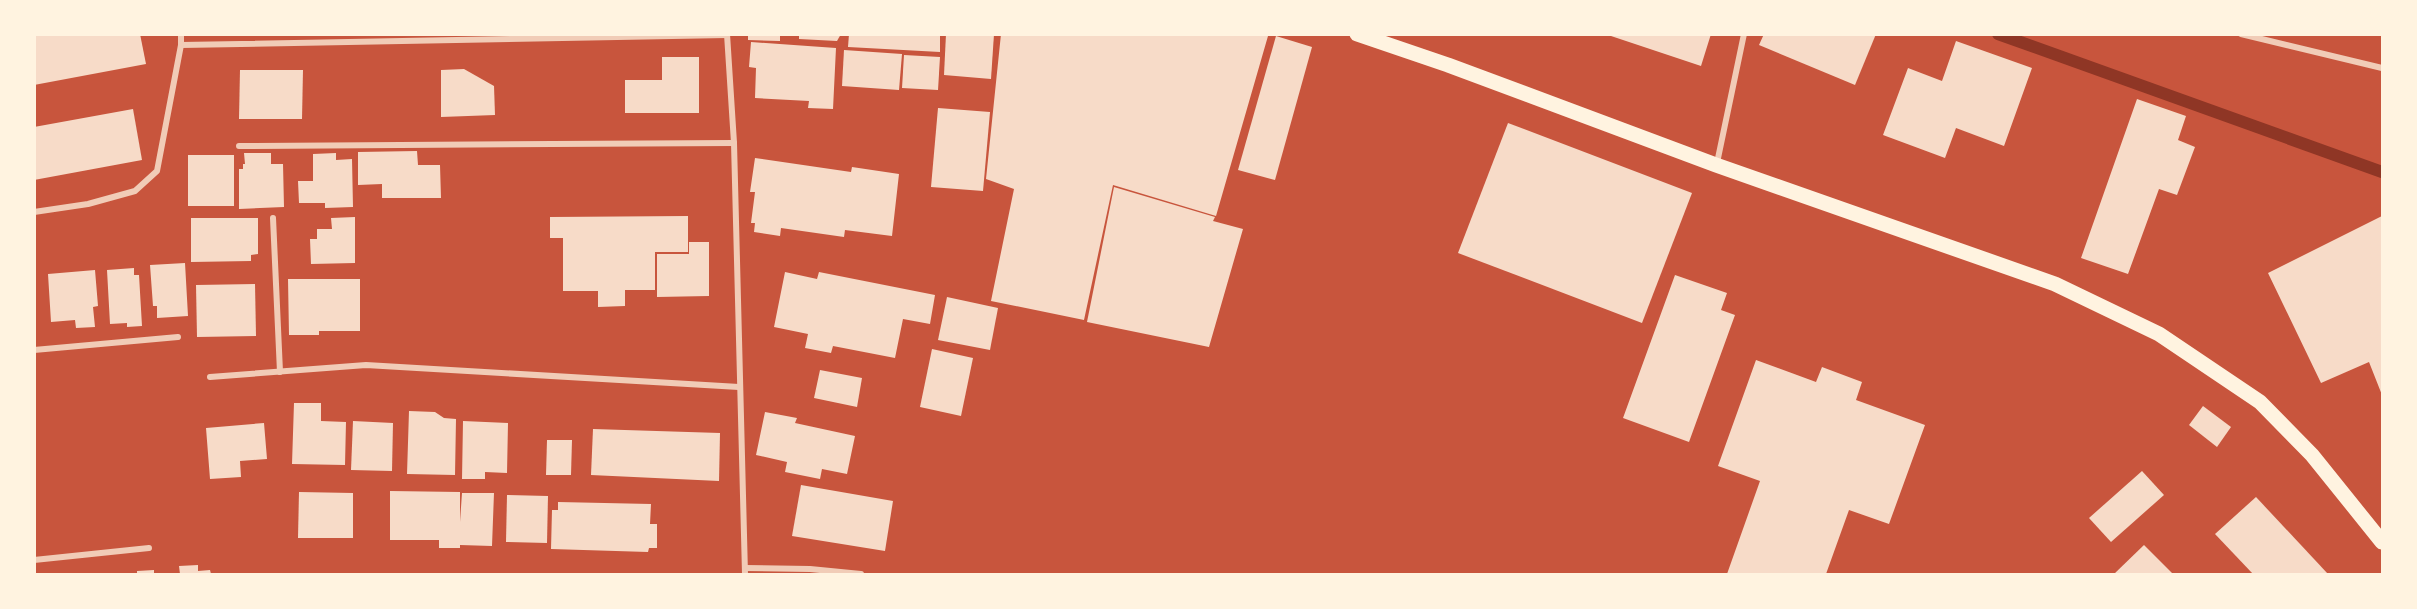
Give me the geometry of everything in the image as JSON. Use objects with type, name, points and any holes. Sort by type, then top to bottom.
[{"type":"main road","points":[[1357,34],[1448,64],[1716,165],[2055,284],[2159,334],[2260,402],[2312,455],[2382,542]]},
{"type":"street","points":[[34,212],[88,204],[135,190],[157,171],[181,45],[181,34]]},
{"type":"street","points":[[1716,165],[1744,34]]},
{"type":"street","points":[[2241,34],[2382,68]]},
{"type":"street","points":[[181,45],[727,35],[734,143],[745,571],[810,569],[861,574]]},
{"type":"street","points":[[238,146],[734,143]]},
{"type":"street","points":[[273,218],[280,372]]},
{"type":"street","points":[[34,350],[178,337]]},
{"type":"street","points":[[210,377],[366,366],[739,387]]},
{"type":"street","points":[[34,560],[149,548]]},
{"type":"building","points":[[34,34],[140,34],[146,64],[34,85]]},
{"type":"building","points":[[748,34],[780,34],[780,41],[748,40]]},
{"type":"building","points":[[799,34],[841,34],[837,41],[799,39]]},
{"type":"building","points":[[849,34],[940,34],[940,52],[848,47]]},
{"type":"building","points":[[946,34],[994,34],[991,79],[944,75]]},
{"type":"building","points":[[1001,34],[1268,36],[1216,216],[1113,185],[1084,320],[991,301],[1014,189],[986,179]]},
{"type":"building","points":[[1605,34],[1711,34],[1701,66]]},
{"type":"building","points":[[1764,34],[1876,34],[1855,85],[1759,45]]},
{"type":"building","points":[[1276,36],[1312,47],[1275,180],[1238,170]]},
{"type":"building","points":[[1956,41],[2032,68],[2004,146],[1956,128],[1945,158],[1883,135],[1908,68],[1942,81]]},
{"type":"building","points":[[751,42],[836,48],[833,109],[808,108],[809,101],[755,98],[756,68],[749,67]]},
{"type":"building","points":[[844,50],[902,54],[899,90],[842,86]]},
{"type":"building","points":[[904,55],[940,57],[938,90],[902,88]]},
{"type":"building","points":[[662,57],[699,57],[699,113],[625,113],[625,80],[662,80]]},
{"type":"building","points":[[464,69],[494,86],[495,115],[441,117],[441,70]]},
{"type":"building","points":[[240,70],[303,70],[302,119],[239,119]]},
{"type":"building","points":[[2137,99],[2186,116],[2178,140],[2195,147],[2177,195],[2159,189],[2128,274],[2081,258]]},
{"type":"building","points":[[938,108],[990,112],[983,191],[931,187]]},
{"type":"building","points":[[133,109],[142,160],[34,180],[34,127]]},
{"type":"building","points":[[1508,123],[1692,193],[1642,323],[1458,253]]},
{"type":"building","points":[[417,151],[418,165],[440,165],[441,198],[382,198],[382,184],[358,185],[358,152]]},
{"type":"building","points":[[244,153],[271,153],[271,164],[283,164],[284,207],[239,209],[239,169],[243,169],[243,164],[245,164]]},
{"type":"building","points":[[336,153],[336,160],[352,159],[353,207],[325,208],[325,203],[299,203],[298,181],[313,181],[313,154]]},
{"type":"building","points":[[188,155],[234,155],[234,206],[188,206]]},
{"type":"building","points":[[755,158],[851,172],[852,167],[899,174],[892,236],[845,230],[844,237],[781,228],[780,236],[754,232],[755,223],[751,223],[755,192],[750,192]]},
{"type":"building","points":[[1114,187],[1215,217],[1213,221],[1243,229],[1209,347],[1087,322]]},
{"type":"building","points":[[688,216],[688,252],[655,252],[655,290],[625,290],[625,306],[598,307],[598,291],[563,291],[563,238],[550,238],[550,217]]},
{"type":"building","points":[[2382,216],[2382,395],[2369,362],[2321,383],[2268,273]]},
{"type":"building","points":[[355,217],[355,263],[311,264],[310,239],[317,239],[317,229],[332,229],[331,218]]},
{"type":"building","points":[[191,218],[258,218],[258,254],[251,255],[251,261],[191,262]]},
{"type":"building","points":[[689,242],[709,242],[709,296],[657,297],[657,254],[689,254]]},
{"type":"building","points":[[185,263],[188,316],[157,318],[157,306],[153,306],[150,265]]},
{"type":"building","points":[[134,268],[134,275],[139,275],[142,326],[127,327],[127,323],[110,324],[107,270]]},
{"type":"building","points":[[95,270],[98,306],[93,307],[95,327],[76,328],[75,320],[51,322],[48,274]]},
{"type":"building","points":[[785,272],[817,279],[819,272],[935,295],[930,324],[903,319],[895,358],[833,346],[831,353],[805,348],[808,334],[774,327]]},
{"type":"building","points":[[1675,275],[1727,293],[1721,310],[1735,315],[1689,442],[1623,418]]},
{"type":"building","points":[[288,279],[360,279],[360,331],[319,331],[319,335],[289,335]]},
{"type":"building","points":[[255,284],[256,336],[197,337],[196,285]]},
{"type":"building","points":[[947,297],[998,308],[990,350],[938,340]]},
{"type":"building","points":[[932,349],[973,358],[961,416],[920,407]]},
{"type":"building","points":[[1756,360],[1816,382],[1822,367],[1862,382],[1856,400],[1925,425],[1889,524],[1849,510],[1826,574],[1727,574],[1760,481],[1718,466]]},
{"type":"building","points":[[820,370],[862,378],[857,407],[814,398]]},
{"type":"building","points":[[294,403],[321,403],[321,421],[346,422],[345,465],[292,464]]},
{"type":"building","points":[[2203,406],[2231,427],[2217,447],[2189,425]]},
{"type":"building","points":[[409,411],[435,412],[444,418],[456,419],[455,475],[407,474]]},
{"type":"building","points":[[765,412],[797,418],[795,423],[855,436],[847,474],[822,469],[820,479],[785,472],[787,462],[756,455]]},
{"type":"building","points":[[353,421],[393,423],[392,471],[351,470]]},
{"type":"building","points":[[463,421],[508,423],[507,473],[485,472],[485,479],[462,479]]},
{"type":"building","points":[[264,423],[267,459],[240,461],[241,477],[210,479],[206,428]]},
{"type":"building","points":[[593,429],[720,433],[719,481],[591,475]]},
{"type":"building","points":[[547,440],[572,440],[571,475],[546,475]]},
{"type":"building","points":[[2142,471],[2164,495],[2111,542],[2089,518]]},
{"type":"building","points":[[801,485],[893,501],[885,551],[792,536]]},
{"type":"building","points":[[390,491],[460,492],[460,522],[462,493],[494,493],[492,546],[460,545],[460,548],[439,548],[439,540],[390,540]]},
{"type":"building","points":[[299,492],[353,493],[353,538],[298,538]]},
{"type":"building","points":[[507,495],[548,496],[547,543],[506,542]]},
{"type":"building","points":[[2256,497],[2328,574],[2253,574],[2215,534]]},
{"type":"building","points":[[558,502],[651,504],[650,524],[657,524],[657,548],[649,548],[648,552],[551,549],[552,510],[558,510]]},
{"type":"building","points":[[2144,545],[2173,574],[2114,574]]},
{"type":"building","points":[[198,565],[198,571],[210,570],[211,574],[180,574],[179,566]]},
{"type":"building","points":[[154,570],[154,574],[137,574],[137,571]]},
{"type":"waterway","points":[[1998,34],[2382,172]]}]
